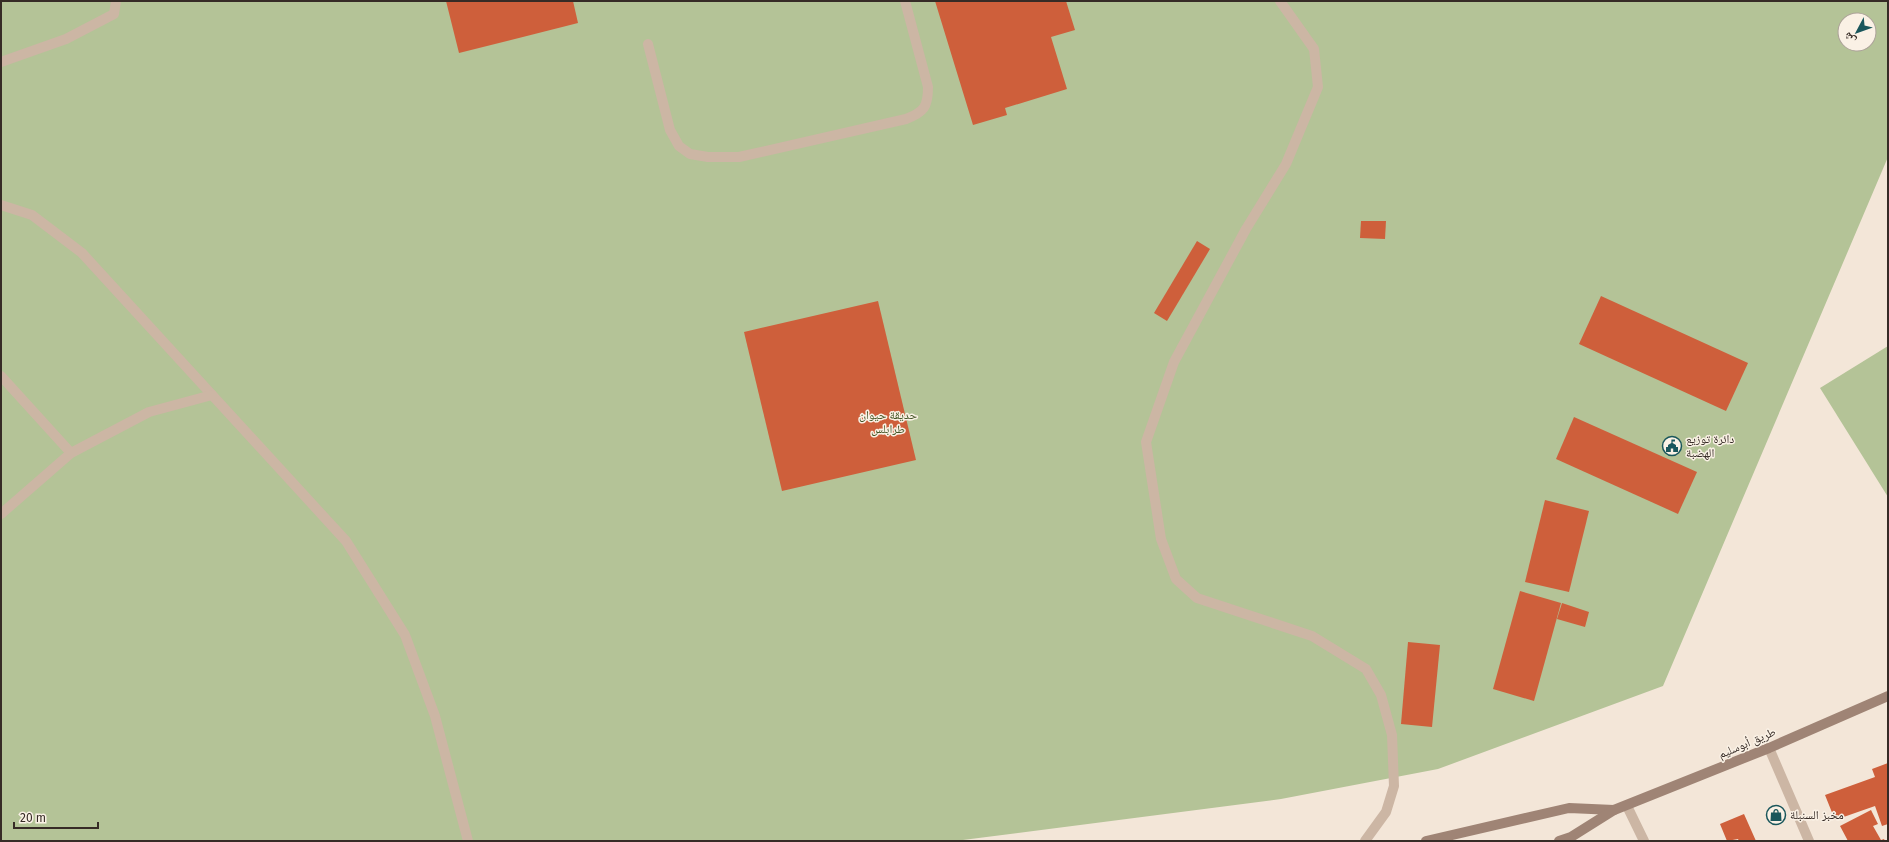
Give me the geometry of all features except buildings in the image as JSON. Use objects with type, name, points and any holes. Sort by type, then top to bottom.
[{"type":"main road","name":"طريق أبوسليم","points":[[1559,841],[1571,837],[1614,810],[1769,748],[1888,696]]},
{"type":"main road","name":"طريق أبوسليم","points":[[1426,841],[1569,808],[1614,810]]},
{"type":"street","points":[[1,62],[66,39],[114,14],[116,1]]},
{"type":"street","points":[[648,44],[670,130],[679,146],[690,154],[708,157],[739,156],[906,119],[919,114],[928,100],[928,87],[905,1]]},
{"type":"street","points":[[1280,1],[1314,49],[1318,87],[1286,164],[1246,229],[1174,362],[1146,442],[1161,539],[1176,579],[1197,598],[1312,636],[1335,649],[1366,669],[1381,695],[1392,735],[1394,786],[1386,812],[1365,841]]},
{"type":"street","points":[[1,205],[32,215],[82,253],[346,541],[405,635],[435,716],[468,841]]},
{"type":"street","points":[[1,376],[71,453]]},
{"type":"street","points":[[1,514],[71,453],[149,412],[212,395]]},
{"type":"street","points":[[1769,748],[1809,841]]},
{"type":"street","points":[[1627,806],[1644,841]]},
{"type":"green space","name":"حديقة حيوان طرابلس","points":[[1,1],[1888,1],[1888,157],[1663,686],[1438,769],[1281,799],[955,841],[1,841]]},
{"type":"green space","points":[[1888,346],[1888,497],[1820,388]]},
{"type":"place","name":"دائرة توزيع الهضبة","points":[[1672,446]]},
{"type":"place","name":"مخبز السنبلة","points":[[1776,815]]}]
